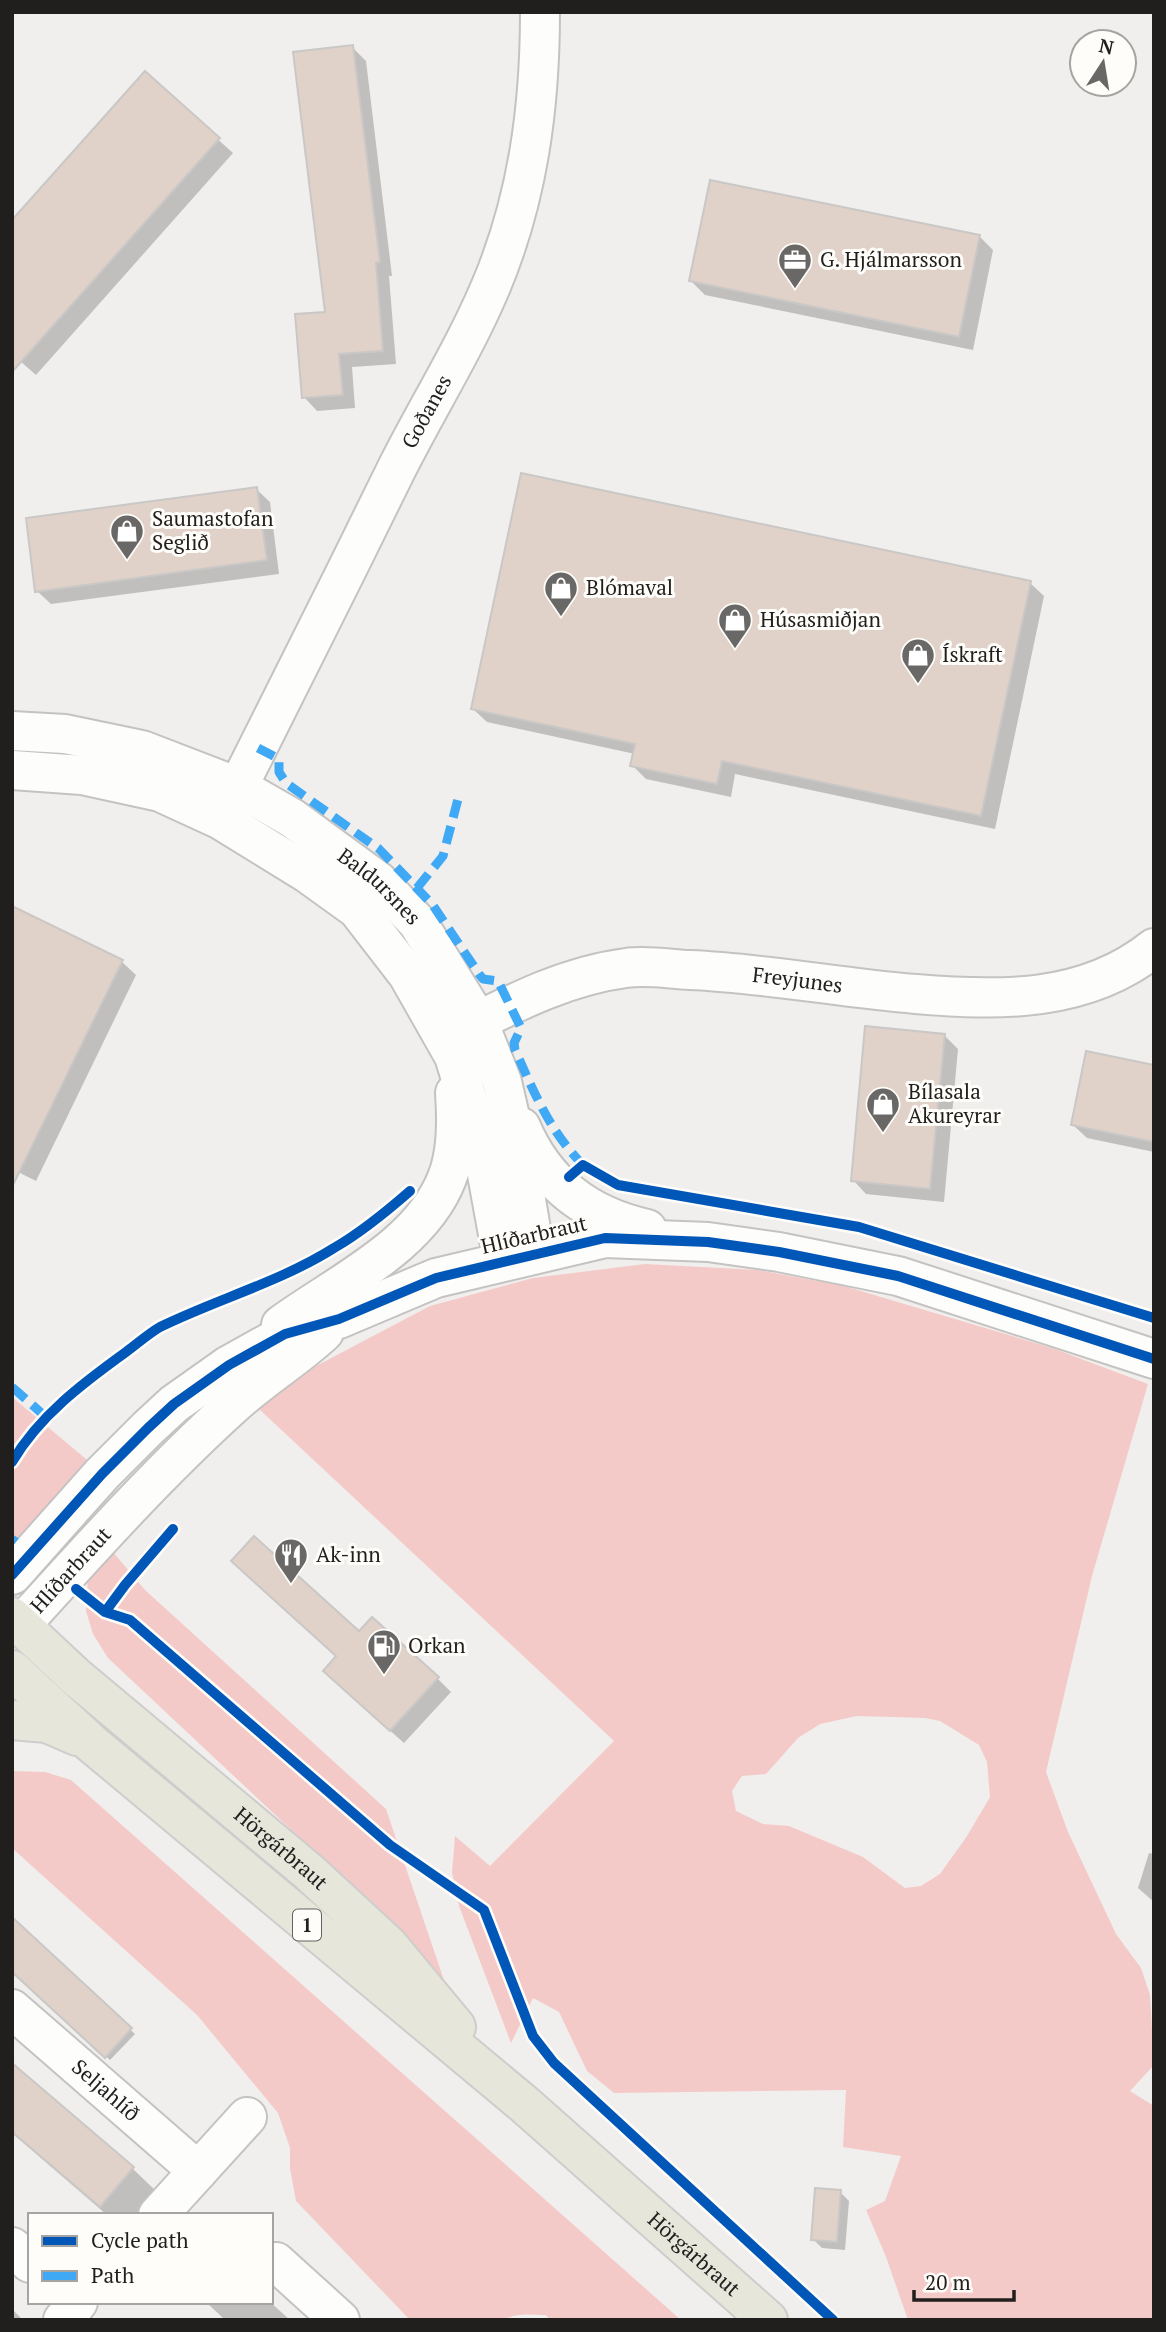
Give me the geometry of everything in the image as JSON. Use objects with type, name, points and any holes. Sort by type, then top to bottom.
[{"type":"highway","name":"Hörgárbraut","points":[[16,1621],[75,1676],[309,1872],[388,1945],[524,2104]]},
{"type":"highway","name":"Hörgárbraut","points":[[12,1670],[91,1743],[524,2104],[768,2320]]},
{"type":"highway","points":[[12,1720],[62,1727],[91,1743]]},
{"type":"street","name":"Goðanes","points":[[238,787],[491,286],[526,180],[540,68],[540,12]]},
{"type":"street","name":"Baldursnes","points":[[12,731],[65,734],[142,750],[238,787],[292,818],[378,881],[418,923],[478,1021],[502,1082],[517,1147],[519,1257]]},
{"type":"street","name":"Baldursnes","points":[[12,770],[82,775],[160,792],[220,820],[307,873],[357,909],[408,975],[449,1047],[519,1257]]},
{"type":"street","name":"Freyjunes","points":[[449,1047],[478,1021],[568,980],[629,968],[718,971],[864,990],[978,999],[1043,995],[1093,984],[1135,963],[1154,948]]},
{"type":"street","points":[[229,1365],[283,1323],[375,1261],[413,1230],[435,1200],[448,1177],[454,1143],[449,1047]]},
{"type":"street","points":[[502,1082],[528,1144],[558,1186],[581,1203],[620,1223],[708,1242]]},
{"type":"street","name":"Hlíðarbraut","points":[[12,1575],[102,1474],[148,1428],[174,1404],[229,1365],[285,1335],[339,1319],[436,1278],[606,1238],[708,1242],[779,1252],[898,1276],[1154,1359]]},
{"type":"street","name":"Hlíðarbraut","points":[[16,1621],[225,1412],[297,1357],[339,1319]]},
{"type":"street","name":"Seljahlíð","points":[[12,2009],[198,2171]]},
{"type":"street","points":[[160,2213],[247,2117]]},
{"type":"street","points":[[12,2248],[28,2261]]},
{"type":"street","points":[[276,2262],[340,2320]]},
{"type":"shaded area","points":[[645,1264],[758,1270],[844,1286],[1052,1348],[1148,1384],[1092,1576],[1046,1772],[1068,1832],[1116,1934],[1141,1968],[1150,1995],[1154,2065],[1130,2091],[1154,2106],[1154,2320],[908,2320],[866,2210],[885,2201],[901,2156],[843,2147],[846,2090],[614,2093],[587,2071],[559,2012],[533,1998],[511,2043],[459,1906],[452,1872],[455,1836],[490,1866],[614,1741],[259,1409],[316,1366],[430,1306],[533,1278]],"holes":[[[857,1716],[940,1721],[979,1745],[987,1762],[990,1797],[940,1874],[921,1886],[905,1888],[863,1857],[789,1826],[763,1824],[736,1811],[732,1791],[742,1776],[766,1774],[798,1738],[820,1724]]]},
{"type":"shaded area","points":[[12,1397],[92,1464],[20,1542],[12,1546]]},
{"type":"shaded area","points":[[107,1545],[145,1590],[386,1809],[447,1989],[335,1871],[108,1658],[93,1634],[86,1611],[88,1576]]},
{"type":"shaded area","points":[[12,1771],[45,1772],[71,1780],[681,2320],[550,2320],[546,2315],[530,2314],[504,2320],[410,2320],[296,2201],[290,2169],[290,2148],[278,2113],[197,2015],[12,1848]]},
{"type":"building","points":[[353,45],[380,262],[376,263],[383,351],[339,354],[343,395],[302,398],[295,314],[325,312],[293,52]]},
{"type":"building","points":[[145,71],[220,138],[12,372],[12,220]]},
{"type":"building","points":[[710,180],[980,235],[959,337],[689,281]]},
{"type":"building","points":[[521,473],[1031,581],[981,816],[722,761],[717,784],[630,766],[635,744],[471,709]]},
{"type":"building","points":[[257,487],[267,560],[35,592],[26,518]]},
{"type":"building","points":[[12,906],[123,960],[12,1187]]},
{"type":"building","points":[[865,1026],[945,1034],[930,1189],[851,1181]]},
{"type":"building","points":[[1086,1051],[1154,1065],[1154,1142],[1071,1125]]},
{"type":"building","points":[[254,1536],[359,1631],[372,1617],[439,1677],[390,1731],[323,1671],[336,1656],[231,1561]]},
{"type":"building","points":[[12,1917],[132,2028],[105,2058],[12,1972]]},
{"type":"building","points":[[12,2063],[134,2167],[100,2207],[12,2132]]},
{"type":"building","points":[[815,2188],[841,2190],[837,2242],[811,2240]]},
{"type":"marked path","points":[[258,748],[279,759],[279,772],[286,783],[379,849],[432,904],[483,979],[498,981],[521,1028],[514,1043],[515,1050],[529,1082],[552,1125],[583,1165]]},
{"type":"marked path","points":[[417,888],[443,856],[458,799]]},
{"type":"marked path","points":[[12,1387],[46,1417]]},
{"type":"marked path","points":[[12,1539],[16,1542]]},
{"type":"cycle path","points":[[569,1177],[583,1165],[618,1185],[859,1227],[1154,1318]]},
{"type":"cycle path","points":[[12,1462],[35,1430],[63,1401],[156,1330],[313,1260],[364,1228],[410,1191]]},
{"type":"cycle path","points":[[12,1575],[102,1474],[148,1428],[174,1404],[229,1365],[285,1334],[339,1319],[436,1278],[605,1238],[708,1242],[779,1252],[898,1276],[1154,1359]]},
{"type":"cycle path","points":[[105,1612],[173,1529]]},
{"type":"cycle path","points":[[76,1589],[105,1612],[130,1620],[390,1845],[484,1910],[533,2036],[554,2063],[833,2320]]},
{"type":"place","name":"G. Hjálmarsson","points":[[795,290]]},
{"type":"place","name":"Saumastofan Seglið","points":[[127,561]]},
{"type":"place","name":"Blómaval","points":[[561,618]]},
{"type":"place","name":"Húsasmiðjan","points":[[735,650]]},
{"type":"place","name":"Ískraft","points":[[918,685]]},
{"type":"place","name":"Bílasala Akureyrar","points":[[883,1134]]},
{"type":"place","name":"Ak-inn","points":[[291,1585]]},
{"type":"place","name":"Orkan","points":[[384,1676]]}]
